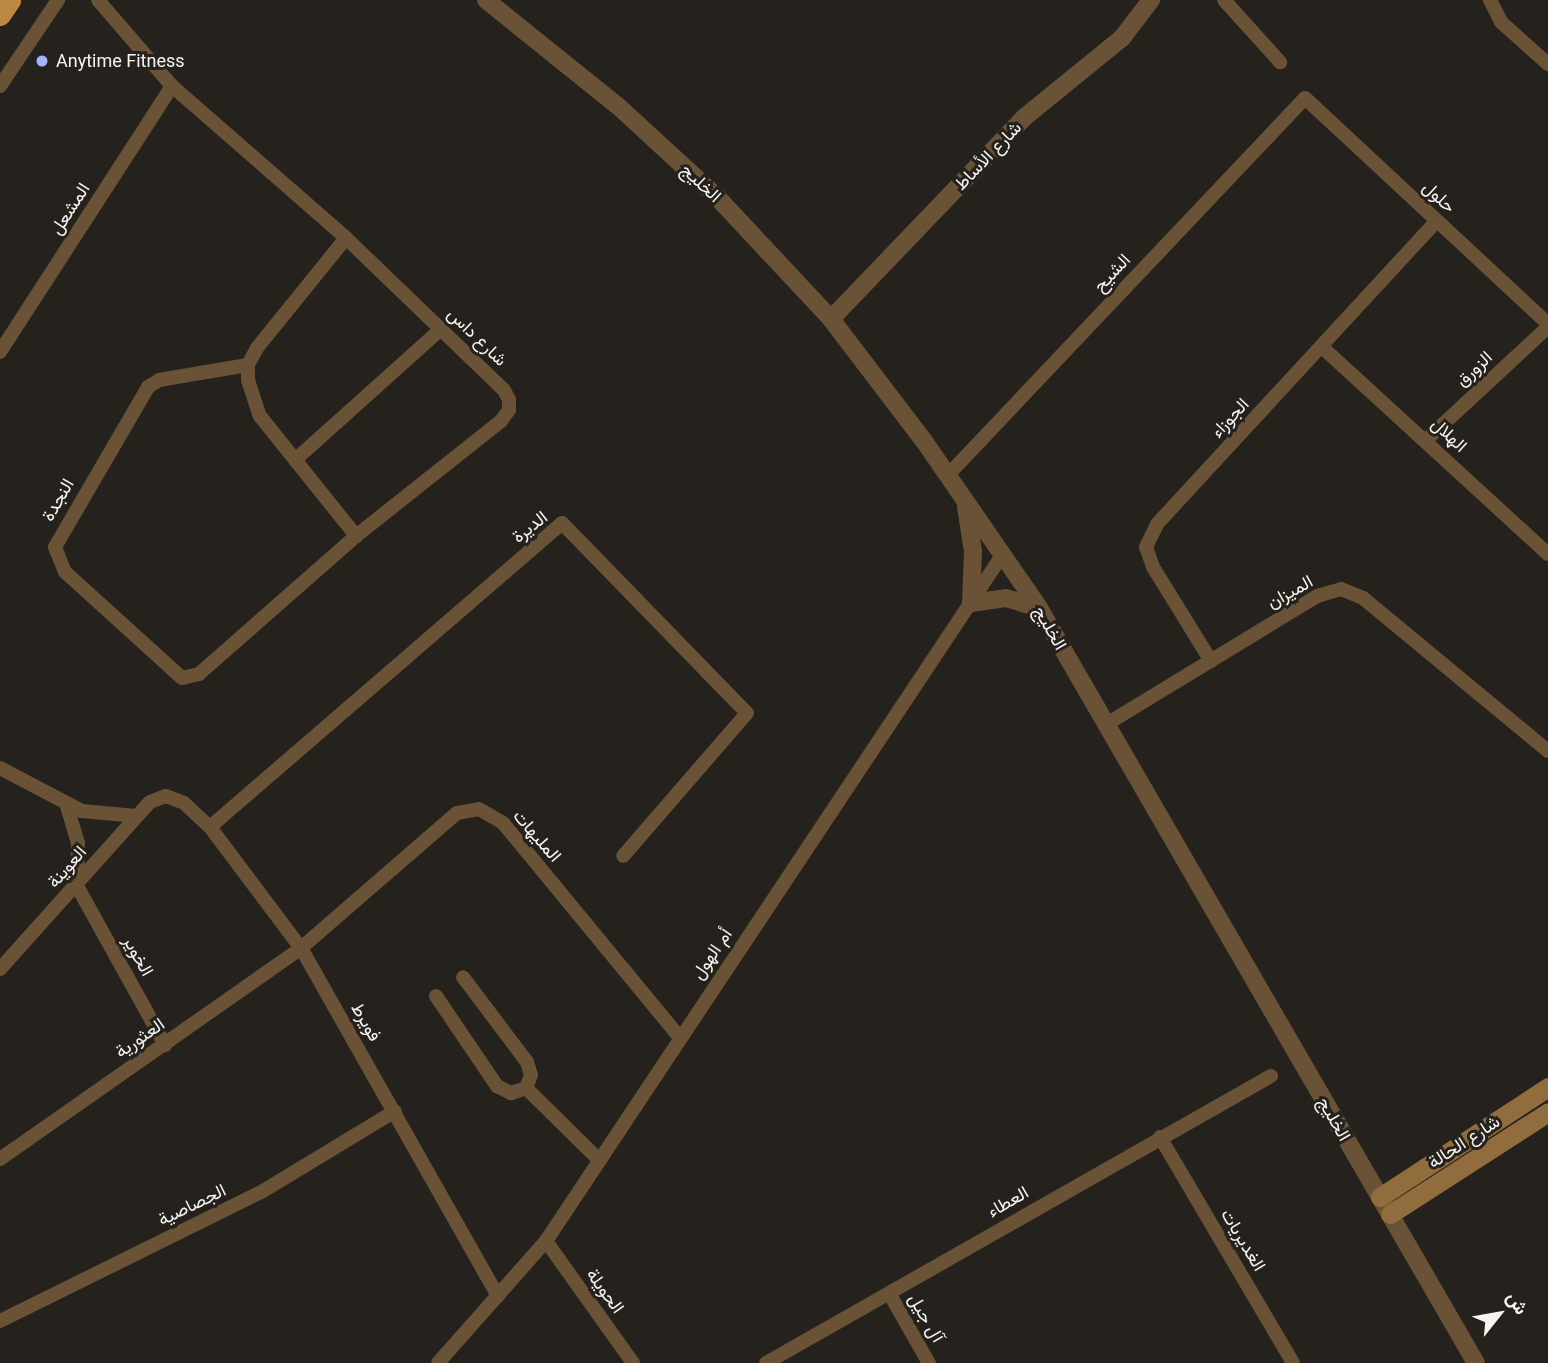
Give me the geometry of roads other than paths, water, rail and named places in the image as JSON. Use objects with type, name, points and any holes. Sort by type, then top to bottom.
[{"type":"highway","points":[[0,15],[9,0]]},
{"type":"main road","name":"شارع الحالة","points":[[1385,1206],[1548,1087]]},
{"type":"main road","name":"شارع الحالة","points":[[1385,1206],[1548,1112]]},
{"type":"street","points":[[0,86],[58,0]]},
{"type":"street","name":"شارع داس","points":[[85,0],[111,17]]},
{"type":"street","name":"شارع داس","points":[[98,0],[172,86],[346,239],[504,390],[509,410],[501,421],[356,536],[199,674]]},
{"type":"street","name":"الخليج","points":[[486,0],[618,106],[706,187],[831,319],[948,475],[1039,608],[1476,1363]]},
{"type":"street","name":"شارع الأساط","points":[[831,319],[1026,116],[1122,38],[1150,0]]},
{"type":"street","points":[[1224,0],[1280,62]]},
{"type":"street","points":[[1490,0],[1502,22],[1548,64]]},
{"type":"street","name":"المشعل","points":[[0,352],[172,86]]},
{"type":"street","name":"حلول","points":[[1305,98],[1548,325]]},
{"type":"street","name":"الشيح","points":[[948,475],[1305,98]]},
{"type":"street","name":"الجوزاء","points":[[1211,662],[1153,567],[1146,547],[1157,524],[1437,222]]},
{"type":"street","points":[[346,239],[266,336],[248,365],[252,400],[295,460],[356,536]]},
{"type":"street","name":"الزورق","points":[[1426,440],[1548,325]]},
{"type":"street","points":[[295,460],[441,329]]},
{"type":"street","name":"الهلال","points":[[1322,347],[1548,554]]},
{"type":"street","name":"النجدة","points":[[199,674],[176,677],[65,572],[55,547],[148,387],[159,380],[248,365]]},
{"type":"street","points":[[965,500],[973,551],[971,603],[1006,598],[1039,608]]},
{"type":"street","name":"الديرة","points":[[211,827],[562,523],[747,713],[624,856]]},
{"type":"street","name":"أم الهول","points":[[438,1363],[546,1241],[1003,554]]},
{"type":"street","name":"الميزان","points":[[1105,725],[1317,596],[1341,589],[1363,598],[1548,751]]},
{"type":"street","points":[[0,768],[66,803],[100,816],[136,816]]},
{"type":"street","name":"العوينة","points":[[0,969],[77,886],[136,816],[150,802],[166,796]]},
{"type":"street","name":"فويرط","points":[[166,796],[184,803],[211,827],[301,948],[498,1296]]},
{"type":"street","points":[[66,803],[78,844],[77,886]]},
{"type":"street","name":"المليهات","points":[[301,948],[457,813],[479,809],[503,823],[680,1038]]},
{"type":"street","name":"الخوير","points":[[77,886],[165,1045]]},
{"type":"street","name":"العثورية","points":[[0,1159],[301,948]]},
{"type":"street","points":[[463,976],[527,1062],[531,1075],[526,1088]]},
{"type":"street","points":[[436,996],[497,1086],[511,1093],[526,1088]]},
{"type":"street","name":"العطاء","points":[[766,1363],[1270,1076]]},
{"type":"street","points":[[526,1088],[599,1160]]},
{"type":"street","name":"الجصاصية","points":[[0,1321],[263,1191],[395,1111]]},
{"type":"street","name":"الغديريات","points":[[1160,1137],[1293,1363]]},
{"type":"street","name":"الحويلة","points":[[546,1241],[633,1363]]},
{"type":"street","name":"آل جيل","points":[[889,1293],[929,1363]]},
{"type":"place","name":"Anytime Fitness","points":[[42,61]]}]
